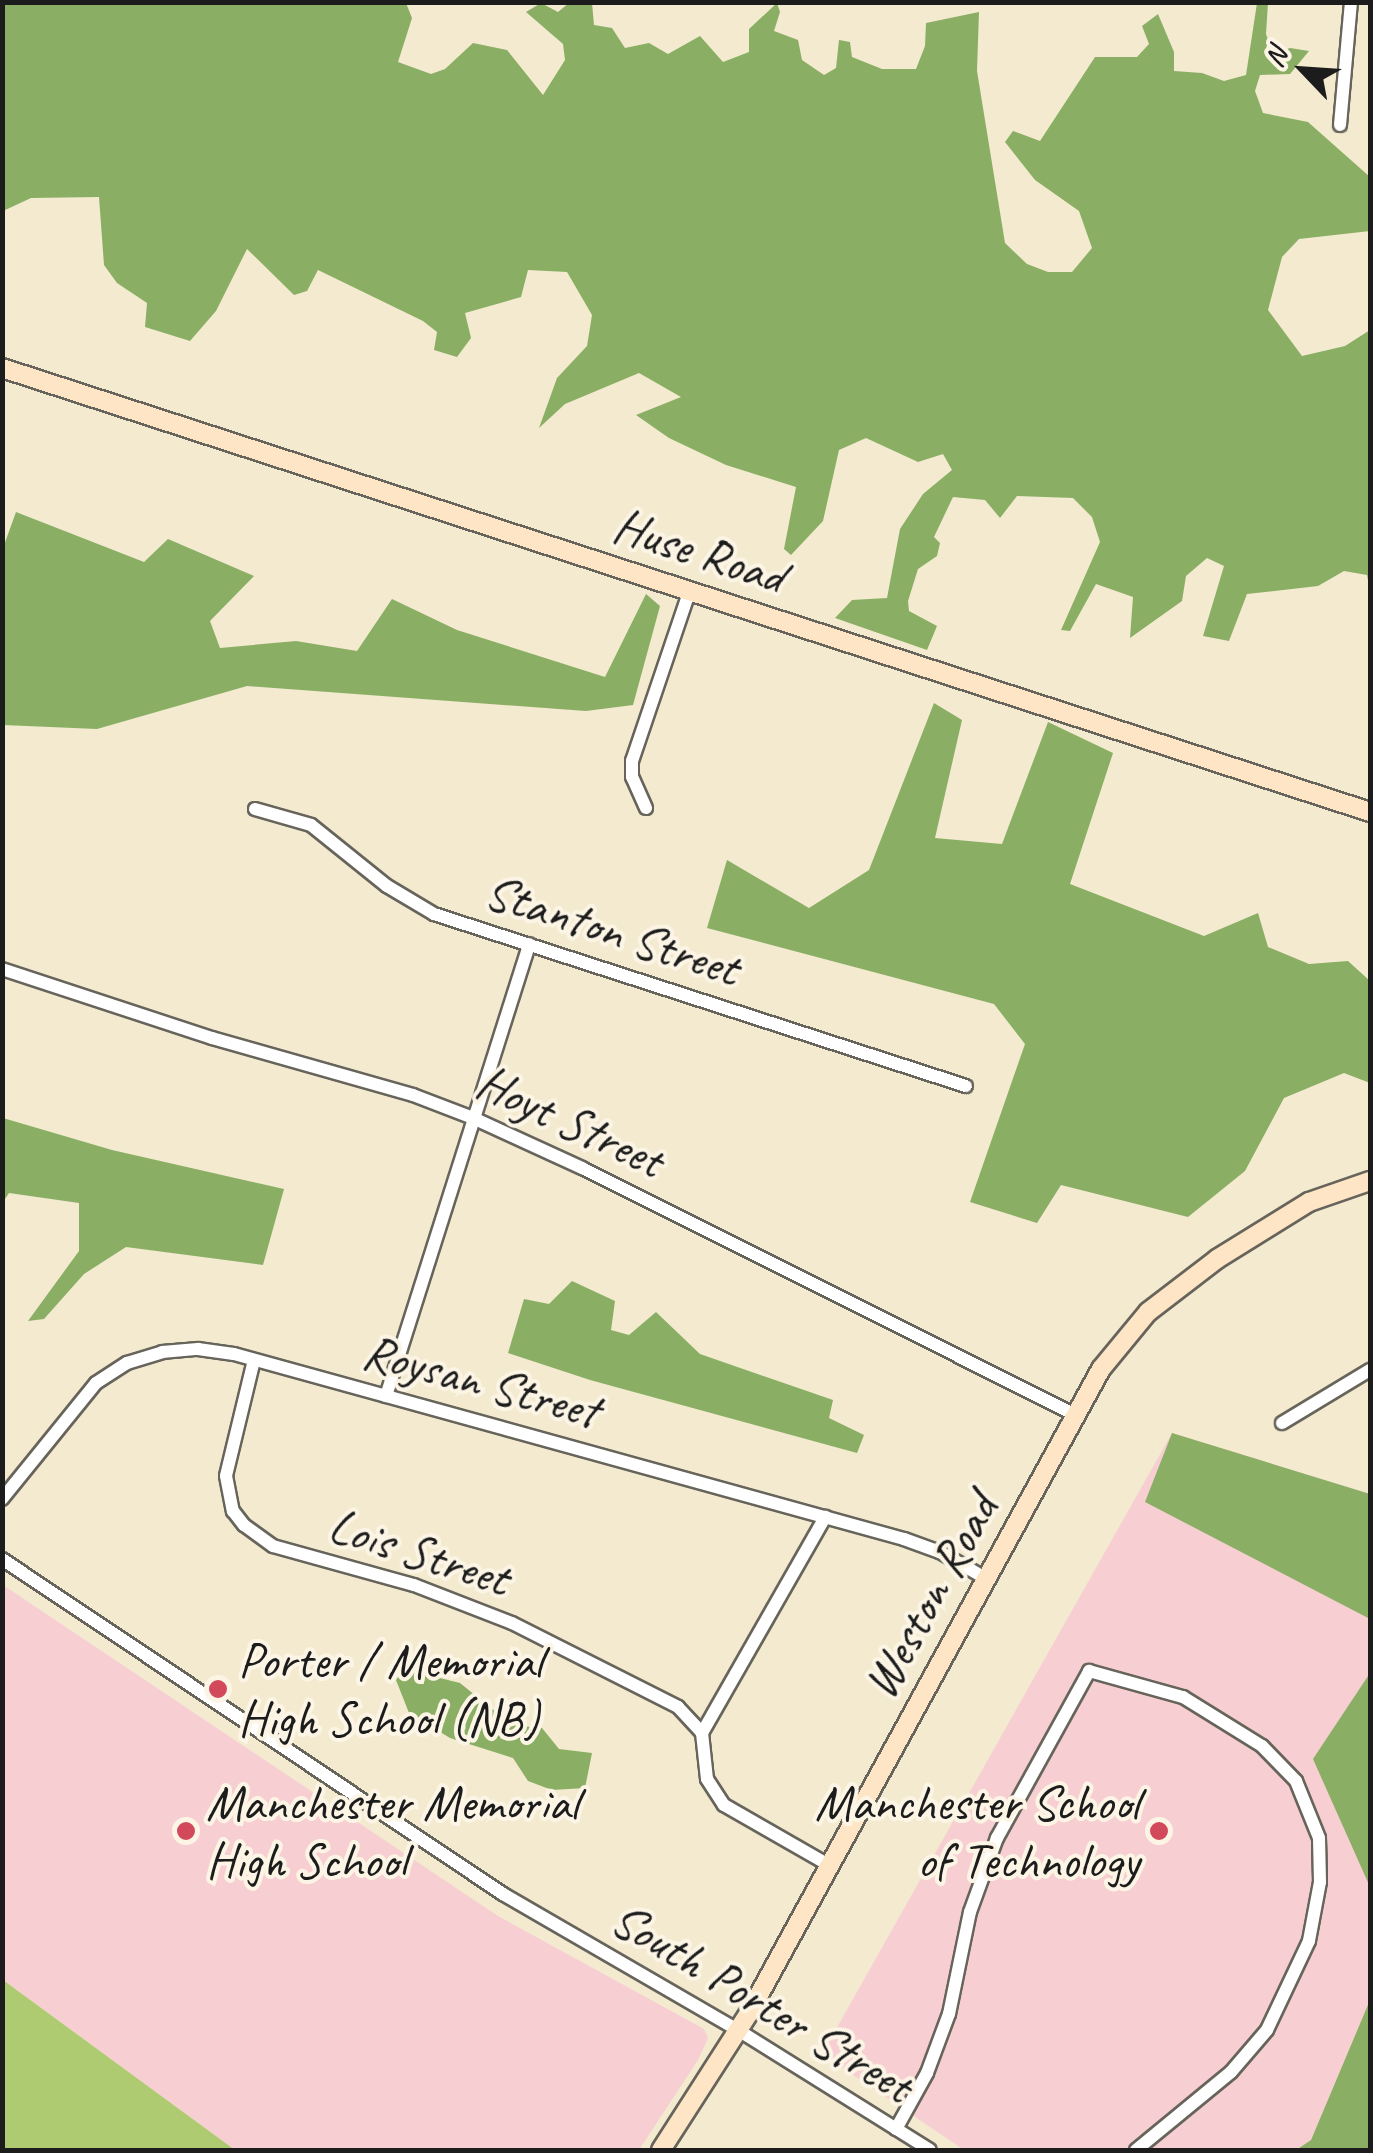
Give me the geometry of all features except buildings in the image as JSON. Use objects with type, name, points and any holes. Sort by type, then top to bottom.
[{"type":"street","points":[[1340,124],[1351,2]]},
{"type":"street","name":"Huse Road","points":[[2,368],[1370,812]]},
{"type":"street","points":[[646,808],[632,778],[632,761],[690,590]]},
{"type":"street","name":"Stanton Street","points":[[254,809],[311,825],[420,908],[966,1086]]},
{"type":"street","points":[[386,1396],[529,944]]},
{"type":"street","name":"Hoyt Street","points":[[2,969],[212,1038],[413,1095],[473,1118],[582,1168],[1076,1415]]},
{"type":"street","name":"Weston Road","points":[[662,2150],[738,2030],[985,1578],[1124,1338],[1175,1289],[1308,1202],[1370,1181]]},
{"type":"street","name":"Roysan Street","points":[[2,1498],[96,1383],[127,1363],[162,1352],[198,1349],[254,1360],[923,1545],[985,1578]]},
{"type":"street","name":"Lois Street","points":[[254,1360],[226,1476],[233,1511],[258,1538],[291,1552],[414,1585],[512,1623],[678,1707],[702,1732]]},
{"type":"street","points":[[1282,1423],[1370,1370]]},
{"type":"street","points":[[825,1517],[702,1732],[708,1780],[724,1806],[828,1864]]},
{"type":"street","name":"South Porter Street","points":[[2,1559],[503,1894],[738,2030],[930,2150]]},
{"type":"street","points":[[896,2128],[927,2073],[949,2014],[970,1912],[998,1838],[1089,1671],[1183,1697],[1262,1746],[1296,1780],[1319,1838],[1320,1882],[1309,1941],[1267,2030],[1230,2072],[1136,2150]]},
{"type":"shaded area","name":"Manchester School of Technology","points":[[1172,1433],[1370,1494],[1370,2000],[1311,2140],[1296,2150],[964,2150],[822,2054]]},
{"type":"shaded area","name":"Manchester Memorial High School","points":[[3,1585],[498,1916],[704,2029],[708,2038],[698,2060],[639,2150],[235,2150],[3,1980]]},
{"type":"green space","points":[[2,3],[406,3],[412,18],[398,62],[431,74],[445,69],[473,43],[507,50],[543,95],[565,60],[563,44],[526,12],[541,3],[558,12],[569,3],[592,3],[594,25],[612,28],[625,48],[649,43],[668,54],[700,36],[723,62],[749,52],[749,29],[777,3],[780,12],[774,31],[798,40],[802,60],[824,75],[836,68],[839,40],[850,42],[852,57],[882,69],[916,69],[925,46],[926,23],[979,12],[977,71],[1005,243],[1027,264],[1048,272],[1072,272],[1092,248],[1079,211],[1035,180],[1005,142],[1013,131],[1040,141],[1095,57],[1137,57],[1149,44],[1142,26],[1158,14],[1174,52],[1174,71],[1202,73],[1224,81],[1246,75],[1257,3],[1268,3],[1266,34],[1273,54],[1290,48],[1309,51],[1290,74],[1260,75],[1255,91],[1263,113],[1308,122],[1370,177],[1370,231],[1299,239],[1282,257],[1268,310],[1302,356],[1345,346],[1370,330],[1370,591],[1367,575],[1344,571],[1318,586],[1247,594],[1229,641],[1203,636],[1224,566],[1207,558],[1186,576],[1182,601],[1130,638],[1133,597],[1096,584],[1070,631],[1061,630],[1100,542],[1092,517],[1073,498],[1017,496],[1000,518],[985,500],[953,497],[934,537],[940,543],[937,556],[918,569],[908,601],[909,611],[937,626],[927,650],[835,618],[852,600],[887,598],[900,529],[923,494],[952,470],[943,454],[918,462],[866,438],[839,450],[823,521],[791,555],[784,549],[796,487],[726,465],[669,438],[636,415],[681,397],[639,373],[565,404],[539,428],[557,378],[587,346],[592,315],[567,272],[528,270],[521,297],[465,313],[471,338],[457,357],[434,350],[437,332],[423,321],[318,270],[307,291],[294,295],[247,249],[216,311],[190,341],[145,327],[147,303],[117,283],[104,265],[99,197],[31,198],[3,211]]},
{"type":"green space","points":[[16,512],[144,562],[168,539],[254,576],[210,621],[220,648],[296,641],[357,651],[392,599],[457,630],[605,677],[646,594],[660,606],[633,705],[586,711],[247,686],[97,729],[3,725],[3,548]]},
{"type":"green space","points":[[934,703],[962,720],[935,838],[1002,844],[1048,722],[1113,753],[1070,884],[1204,936],[1258,913],[1268,947],[1309,964],[1348,961],[1370,981],[1370,1083],[1344,1073],[1284,1098],[1245,1171],[1188,1217],[1061,1185],[1037,1223],[970,1202],[1025,1044],[994,1004],[707,928],[727,860],[809,908],[869,870]]},
{"type":"green space","points":[[3,1118],[112,1150],[284,1189],[263,1265],[126,1247],[84,1274],[44,1319],[28,1321],[79,1251],[79,1203],[9,1193],[3,1202]]},
{"type":"green space","points":[[572,1281],[615,1301],[611,1330],[629,1335],[656,1312],[700,1354],[833,1400],[829,1418],[864,1435],[857,1453],[590,1380],[508,1353],[524,1299],[549,1304]]},
{"type":"green space","points":[[1172,1433],[1370,1494],[1370,1619],[1145,1502]]},
{"type":"green space","points":[[404,1669],[460,1683],[512,1725],[542,1728],[559,1749],[592,1753],[585,1788],[552,1790],[528,1781],[513,1758],[450,1738],[409,1713],[396,1680]]},
{"type":"green space","points":[[1370,1673],[1370,1887],[1313,1759]]},
{"type":"green space","points":[[3,1980],[235,2150],[3,2150]]},
{"type":"green space","points":[[1370,2000],[1370,2150],[1296,2150],[1311,2140]]},
{"type":"place","name":"Porter / Memorial High School (NB)","points":[[218,1689]]},
{"type":"place","name":"Manchester Memorial High School","points":[[186,1831]]},
{"type":"place","name":"Manchester School of Technology","points":[[1159,1831]]}]
